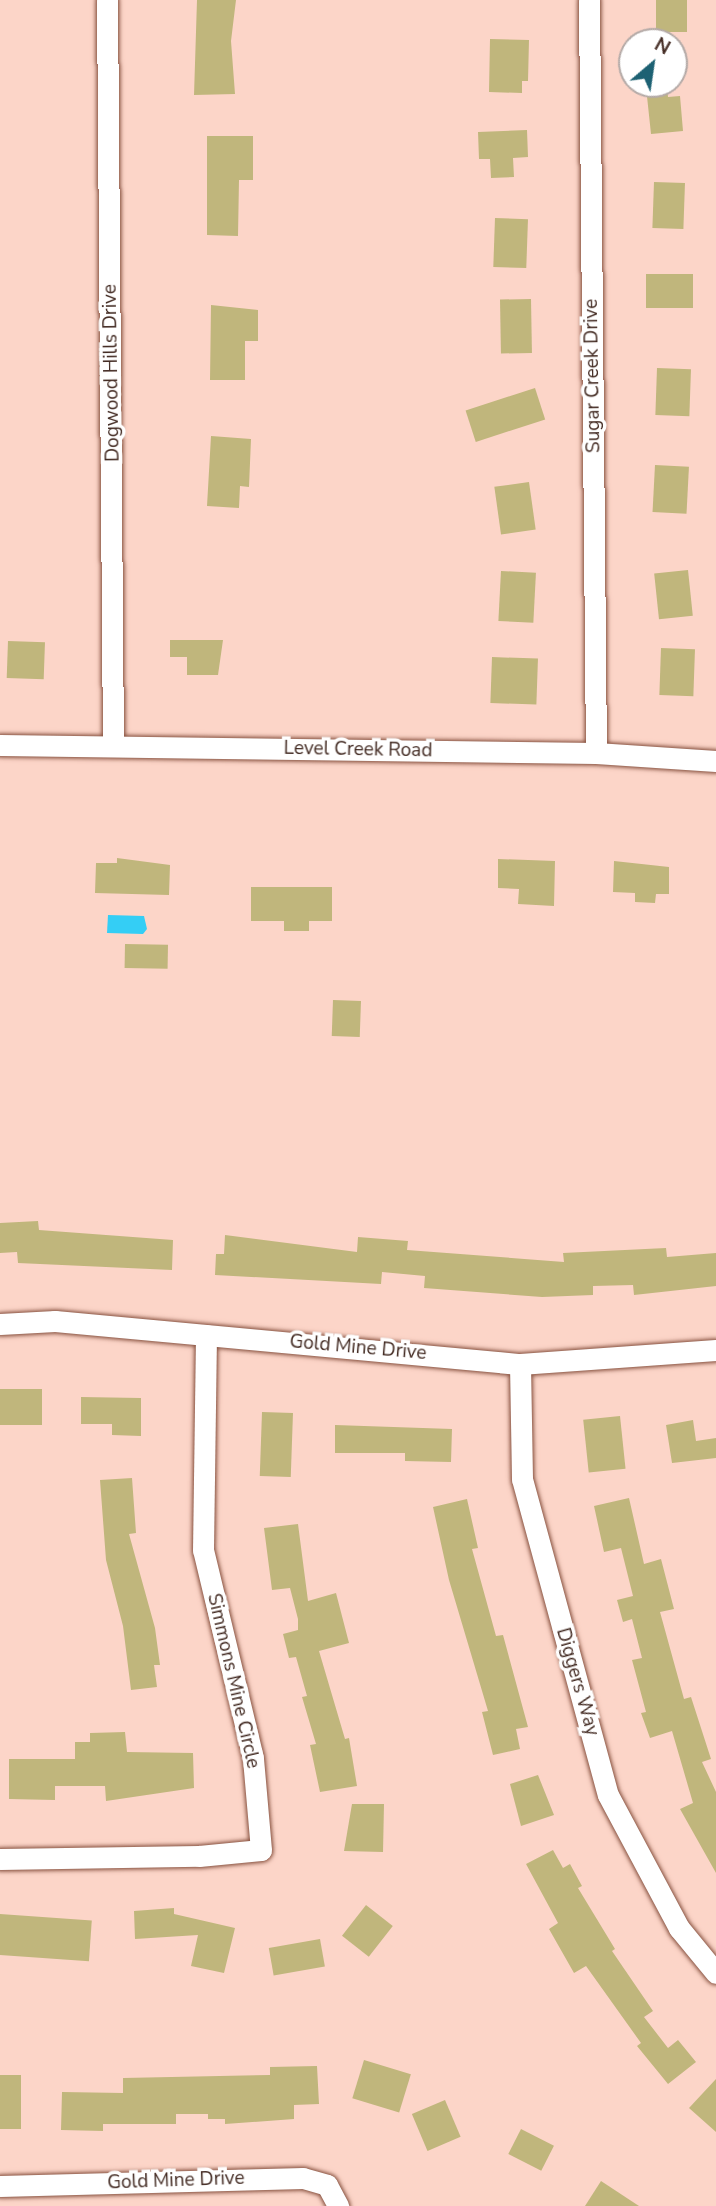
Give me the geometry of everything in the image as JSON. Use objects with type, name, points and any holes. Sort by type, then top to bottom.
[{"type":"street","name":"Dogwood Hills Drive","points":[[107,0],[113,746]]},
{"type":"street","name":"Sugar Creek Drive","points":[[589,0],[596,753]]},
{"type":"street","name":"Level Creek Road","points":[[0,745],[596,753],[716,761]]},
{"type":"street","name":"Gold Mine Drive","points":[[0,1324],[55,1321],[520,1364],[716,1349]]},
{"type":"street","name":"Simmons Mine Circle","points":[[0,1859],[199,1856],[261,1850],[253,1758],[203,1550],[206,1335]]},
{"type":"street","name":"Diggers Way","points":[[520,1364],[523,1479],[608,1795],[680,1928],[716,1973]]},
{"type":"street","name":"Gold Mine Drive","points":[[0,2186],[303,2178],[327,2185],[338,2206]]},
{"type":"water","points":[[108,915],[144,916],[147,929],[143,934],[107,933]]},
{"type":"building","points":[[197,0],[236,0],[231,41],[235,94],[194,95]]},
{"type":"building","points":[[656,0],[687,0],[687,28],[656,28]]},
{"type":"building","points":[[490,39],[529,40],[528,81],[522,81],[522,93],[489,92]]},
{"type":"building","points":[[647,98],[680,98],[683,131],[651,134]]},
{"type":"building","points":[[527,130],[528,157],[513,158],[514,177],[491,178],[490,159],[479,159],[478,132]]},
{"type":"building","points":[[207,136],[253,136],[253,180],[239,180],[238,236],[207,235]]},
{"type":"building","points":[[654,182],[685,183],[683,229],[652,228]]},
{"type":"building","points":[[495,218],[528,219],[526,268],[493,267]]},
{"type":"building","points":[[646,274],[693,274],[693,308],[646,308]]},
{"type":"building","points":[[531,299],[532,353],[501,354],[500,300]]},
{"type":"building","points":[[211,305],[258,310],[258,341],[245,341],[245,380],[210,380]]},
{"type":"building","points":[[657,368],[691,369],[689,416],[655,415]]},
{"type":"building","points":[[535,388],[545,419],[476,442],[466,411]]},
{"type":"building","points":[[211,436],[251,439],[249,487],[240,486],[239,508],[207,506]]},
{"type":"building","points":[[655,465],[689,467],[686,514],[653,512]]},
{"type":"building","points":[[529,482],[536,530],[501,534],[494,487]]},
{"type":"building","points":[[688,570],[693,616],[659,619],[654,574]]},
{"type":"building","points":[[501,571],[536,573],[533,623],[498,621]]},
{"type":"building","points":[[170,640],[223,640],[218,675],[187,675],[187,657],[170,657]]},
{"type":"building","points":[[8,641],[45,642],[44,679],[7,678]]},
{"type":"building","points":[[661,648],[695,649],[693,696],[659,695]]},
{"type":"building","points":[[492,657],[538,659],[536,705],[490,703]]},
{"type":"building","points":[[117,858],[170,865],[169,895],[95,893],[96,863],[117,863]]},
{"type":"building","points":[[498,859],[555,861],[554,906],[518,904],[519,889],[498,888]]},
{"type":"building","points":[[614,861],[669,867],[669,894],[656,894],[655,903],[635,902],[635,893],[613,892]]},
{"type":"building","points":[[251,887],[332,887],[332,921],[309,921],[309,931],[284,931],[284,921],[251,921]]},
{"type":"building","points":[[125,944],[168,945],[168,969],[125,968]]},
{"type":"building","points":[[333,1000],[361,1001],[360,1037],[332,1036]]},
{"type":"building","points":[[38,1221],[39,1230],[173,1240],[172,1270],[18,1263],[17,1252],[0,1253],[0,1223]]},
{"type":"building","points":[[225,1235],[357,1252],[358,1237],[408,1241],[407,1250],[564,1262],[563,1253],[666,1248],[667,1257],[716,1253],[716,1286],[634,1295],[633,1285],[593,1286],[593,1295],[542,1297],[424,1288],[425,1276],[382,1272],[381,1284],[215,1275],[216,1254],[224,1254]]},
{"type":"building","points":[[0,1389],[42,1389],[42,1425],[0,1425]]},
{"type":"building","points":[[81,1397],[141,1398],[141,1436],[112,1435],[112,1424],[81,1424]]},
{"type":"building","points":[[262,1412],[293,1413],[291,1477],[260,1476]]},
{"type":"building","points":[[620,1416],[626,1469],[589,1473],[583,1420]]},
{"type":"building","points":[[693,1420],[696,1441],[716,1438],[716,1458],[672,1463],[666,1425]]},
{"type":"building","points":[[335,1425],[452,1429],[451,1462],[405,1461],[405,1453],[335,1453]]},
{"type":"building","points":[[132,1478],[136,1533],[129,1534],[155,1628],[160,1665],[154,1665],[157,1687],[131,1690],[123,1626],[106,1560],[100,1480]]},
{"type":"building","points":[[629,1498],[644,1564],[661,1559],[674,1609],[660,1612],[684,1699],[691,1697],[711,1759],[702,1762],[716,1792],[716,1873],[680,1809],[693,1803],[672,1731],[650,1738],[641,1713],[646,1712],[632,1660],[642,1658],[632,1619],[623,1622],[617,1600],[633,1596],[621,1548],[604,1552],[594,1506]]},
{"type":"building","points":[[467,1499],[478,1548],[472,1549],[496,1636],[503,1635],[528,1727],[516,1729],[520,1749],[493,1755],[482,1712],[488,1711],[449,1580],[433,1507]]},
{"type":"building","points":[[298,1524],[308,1601],[336,1593],[349,1643],[319,1651],[345,1739],[349,1738],[357,1786],[320,1792],[310,1745],[316,1744],[302,1697],[307,1696],[296,1657],[289,1658],[283,1634],[298,1630],[298,1619],[290,1588],[272,1590],[264,1528]]},
{"type":"building","points":[[125,1732],[127,1752],[193,1753],[194,1788],[106,1801],[105,1786],[55,1786],[55,1800],[9,1799],[9,1759],[75,1759],[75,1742],[90,1742],[90,1733]]},
{"type":"building","points":[[538,1775],[554,1815],[521,1826],[510,1784]]},
{"type":"building","points":[[352,1804],[384,1804],[383,1852],[344,1851]]},
{"type":"building","points":[[553,1850],[563,1868],[570,1864],[582,1886],[578,1888],[615,1949],[612,1951],[653,2011],[644,2017],[668,2048],[678,2040],[696,2062],[668,2084],[637,2046],[641,2043],[586,1966],[574,1973],[549,1929],[558,1923],[526,1864]]},
{"type":"building","points":[[366,1905],[393,1926],[369,1957],[342,1936]]},
{"type":"building","points":[[174,1908],[174,1914],[235,1928],[224,1973],[191,1966],[198,1935],[135,1939],[134,1911]]},
{"type":"building","points":[[0,1914],[92,1920],[89,1961],[0,1955]]},
{"type":"building","points":[[320,1939],[325,1967],[274,1976],[269,1948]]},
{"type":"building","points":[[364,2060],[411,2074],[399,2113],[352,2098]]},
{"type":"building","points":[[317,2066],[319,2104],[294,2105],[294,2119],[225,2124],[225,2119],[208,2119],[208,2114],[176,2114],[176,2124],[103,2124],[103,2131],[61,2130],[62,2092],[123,2093],[123,2078],[270,2075],[270,2067]]},
{"type":"building","points":[[0,2075],[21,2075],[21,2129],[0,2129]]},
{"type":"building","points":[[716,2079],[716,2132],[689,2108]]},
{"type":"building","points":[[445,2100],[461,2137],[427,2151],[412,2114]]},
{"type":"building","points":[[521,2129],[554,2146],[541,2171],[508,2154]]},
{"type":"building","points":[[601,2181],[639,2206],[585,2206]]}]
